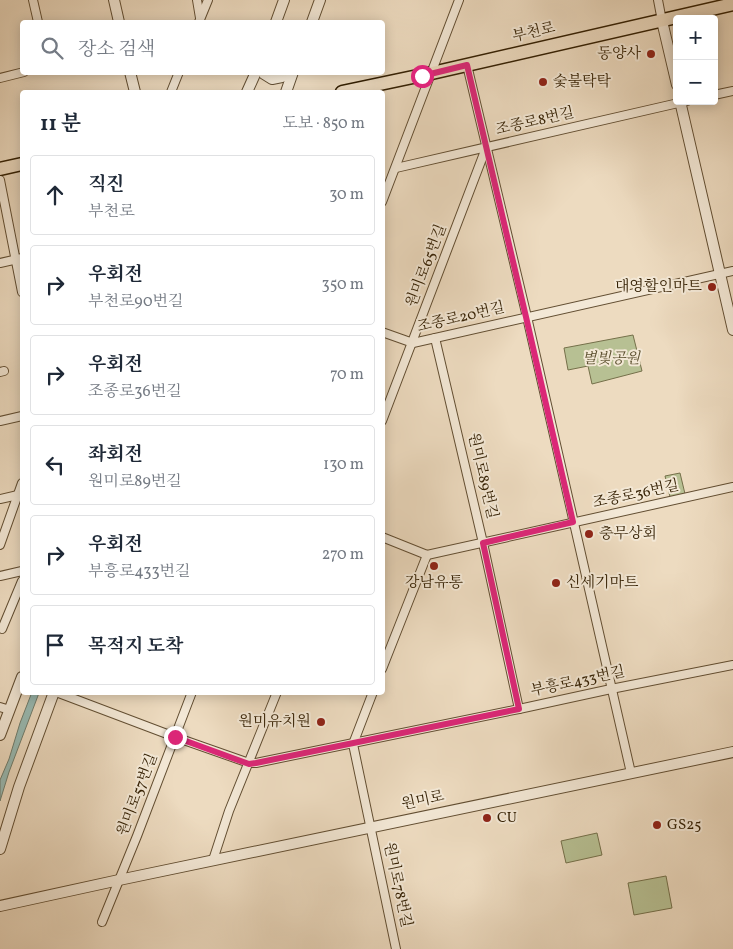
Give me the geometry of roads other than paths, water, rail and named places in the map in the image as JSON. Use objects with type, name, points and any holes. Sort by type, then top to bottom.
[{"type":"main road","name":"부천로","points":[[351,90],[733,4]]},
{"type":"main road","points":[[0,169],[20,164]]},
{"type":"street","points":[[33,0],[38,20]]},
{"type":"street","points":[[114,0],[119,20]]},
{"type":"street","points":[[196,0],[200,20]]},
{"type":"street","points":[[200,20],[208,0]]},
{"type":"street","points":[[277,20],[284,0]]},
{"type":"street","points":[[313,20],[320,0]]},
{"type":"street","points":[[385,195],[460,0]]},
{"type":"street","points":[[658,0],[673,68]]},
{"type":"street","points":[[467,65],[631,773]]},
{"type":"street","points":[[0,78],[20,73]]},
{"type":"street","points":[[131,75],[134,90]]},
{"type":"street","points":[[172,90],[178,75]]},
{"type":"street","points":[[248,90],[255,75]]},
{"type":"street","points":[[266,75],[272,79],[285,75]]},
{"type":"street","points":[[287,90],[292,75]]},
{"type":"street","points":[[718,94],[733,91]]},
{"type":"street","name":"조종로8번길","points":[[396,168],[673,104]]},
{"type":"street","points":[[684,105],[733,330]]},
{"type":"street","name":"원미로65번길","points":[[385,413],[486,148]]},
{"type":"street","points":[[0,180],[19,259],[0,263]]},
{"type":"street","name":"조종로20번길","points":[[412,342],[733,271]]},
{"type":"street","points":[[385,333],[412,342]]},
{"type":"street","name":"원미로89번길","points":[[435,338],[483,543],[519,709]]},
{"type":"street","points":[[0,421],[20,416]]},
{"type":"street","name":"조종로36번길","points":[[427,555],[733,487]]},
{"type":"street","points":[[0,545],[20,489]]},
{"type":"street","points":[[0,499],[18,495]]},
{"type":"street","points":[[385,538],[427,555],[385,661]]},
{"type":"street","points":[[0,576],[20,571]]},
{"type":"street","points":[[0,628],[2,629],[20,587]]},
{"type":"street","name":"부흥로433번길","points":[[249,764],[733,665]]},
{"type":"street","points":[[0,735],[5,709],[20,681]]},
{"type":"street","points":[[0,849],[19,787],[54,695]]},
{"type":"street","points":[[63,695],[249,764]]},
{"type":"street","name":"원미로57번길","points":[[119,880],[191,695]]},
{"type":"street","points":[[213,860],[229,811],[276,695]]},
{"type":"street","points":[[353,744],[372,695]]},
{"type":"street","name":"원미로78번길","points":[[353,744],[396,949]]},
{"type":"street","name":"원미로","points":[[0,906],[733,752]]},
{"type":"street","points":[[102,922],[119,880]]},
{"type":"water","points":[[31,695],[38,695],[0,801],[0,780],[9,759]]},
{"type":"place","name":"동양사","points":[[651,54]]},
{"type":"place","name":"숯불탁탁","points":[[543,82]]},
{"type":"place","name":"대영할인마트","points":[[712,287]]},
{"type":"place","name":"충무상회","points":[[589,534]]},
{"type":"place","name":"강남유통","points":[[434,566]]},
{"type":"place","name":"신세기마트","points":[[556,583]]},
{"type":"place","name":"원미유치원","points":[[321,722]]},
{"type":"place","name":"CU","points":[[487,818]]},
{"type":"place","name":"GS25","points":[[657,825]]},
{"type":"park label","name":"별빛공원","points":[[611,359]]}]
